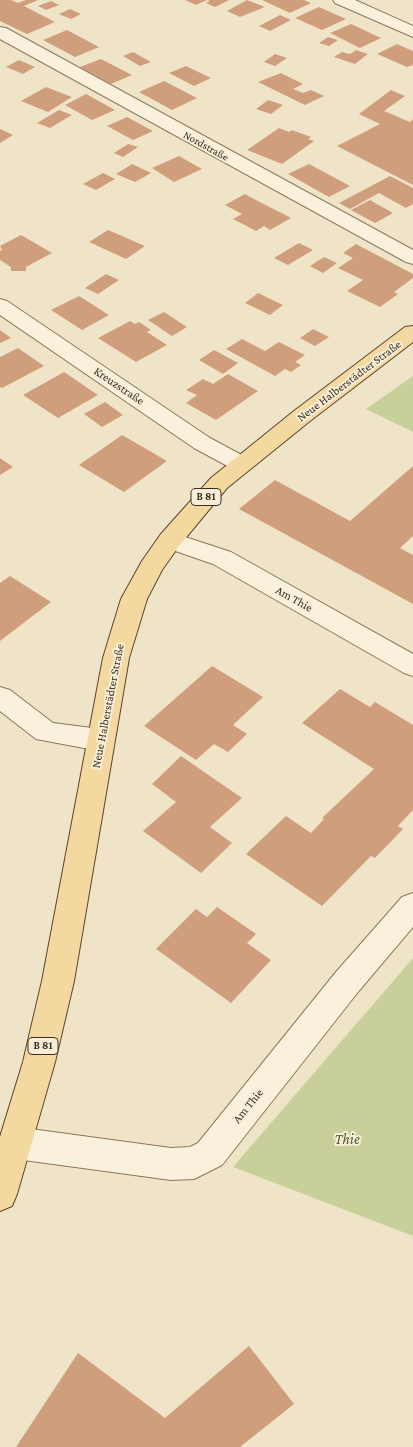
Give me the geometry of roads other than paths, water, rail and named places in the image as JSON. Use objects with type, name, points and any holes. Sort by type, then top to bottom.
[{"type":"main road","name":"Neue Halberstädter Straße","points":[[0,1194],[39,1062],[58,981],[100,740],[116,658],[131,606],[151,567],[170,540],[207,496],[241,464],[413,332]]},
{"type":"street","points":[[341,0],[413,32]]},
{"type":"street","name":"Nordstraße","points":[[0,32],[413,258]]},
{"type":"street","name":"Kreuzstraße","points":[[0,305],[202,443],[241,464]]},
{"type":"street","name":"Am Thie","points":[[170,540],[222,558],[413,666]]},
{"type":"street","points":[[0,697],[46,732],[100,740]]},
{"type":"street","name":"Am Thie","points":[[16,1143],[172,1164],[194,1163],[210,1154],[347,982],[413,906]]},
{"type":"park label","name":"Thie","points":[[347,1139]]}]
